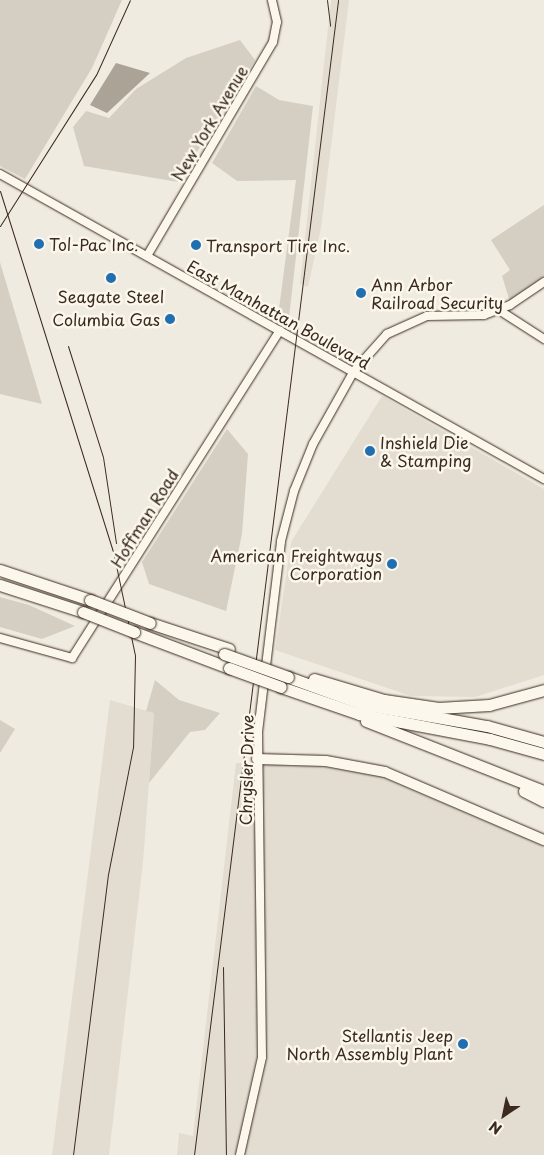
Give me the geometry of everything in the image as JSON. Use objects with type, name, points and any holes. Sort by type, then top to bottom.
[{"type":"highway","points":[[0,570],[90,600],[226,652],[288,673],[376,698],[438,708],[489,705],[544,690]]},
{"type":"highway","points":[[0,585],[83,612],[333,706],[544,791]]},
{"type":"highway","points":[[288,673],[368,705],[481,724],[544,742]]},
{"type":"highway","points":[[438,708],[483,702],[544,685]]},
{"type":"highway","points":[[333,706],[544,754]]},
{"type":"highway","points":[[486,769],[544,801]]},
{"type":"main road","points":[[257,759],[332,761],[385,772],[544,840]]},
{"type":"street","name":"New York Avenue","points":[[147,256],[273,42],[277,22],[272,0]]},
{"type":"street","name":"East Manhattan Boulevard","points":[[0,174],[544,479]]},
{"type":"street","name":"Chrysler Drive","points":[[240,1155],[262,1057],[257,759],[288,509],[313,444],[354,371],[388,334],[412,319],[474,316],[499,310],[544,282]]},
{"type":"street","points":[[499,310],[544,339]]},
{"type":"street","name":"Hoffman Road","points":[[0,638],[72,658],[280,330]]},
{"type":"shaded area","points":[[0,0],[122,0],[92,68],[25,179],[0,166]]},
{"type":"shaded area","points":[[331,0],[349,0],[321,228],[308,287],[300,284]]},
{"type":"shaded area","points":[[240,40],[255,60],[178,182],[84,166],[73,127],[86,111],[109,118],[136,89],[186,58]]},
{"type":"shaded area","points":[[116,63],[150,73],[107,113],[90,105]]},
{"type":"shaded area","points":[[256,86],[279,100],[313,106],[289,318],[278,316],[296,180],[237,181],[212,163]]},
{"type":"shaded area","points":[[544,205],[544,279],[510,302],[502,276],[510,270],[491,240]]},
{"type":"shaded area","points":[[0,262],[42,404],[0,394]]},
{"type":"shaded area","points":[[382,396],[544,489],[544,675],[475,697],[411,696],[275,650],[291,542]]},
{"type":"shaded area","points":[[227,429],[248,454],[242,534],[226,611],[149,584],[142,562]]},
{"type":"shaded area","points":[[0,597],[29,605],[75,626],[42,639],[0,627]]},
{"type":"shaded area","points":[[155,680],[179,700],[220,713],[205,730],[190,732],[149,783],[154,713],[146,711]]},
{"type":"shaded area","points":[[110,700],[154,713],[143,863],[109,1155],[52,1155]]},
{"type":"shaded area","points":[[0,720],[15,729],[0,753]]},
{"type":"shaded area","points":[[236,763],[320,766],[380,776],[544,846],[544,1155],[177,1155],[179,1133],[193,1136]]},
{"type":"railway","points":[[0,226],[96,75],[130,0]]},
{"type":"railway","points":[[327,0],[330,26]]},
{"type":"railway","points":[[194,1155],[338,0]]},
{"type":"railway","points":[[0,191],[113,551],[135,655],[133,747],[108,874],[73,1155]]},
{"type":"railway","points":[[68,346],[103,457],[116,543]]},
{"type":"railway","points":[[223,967],[226,1155]]},
{"type":"place","name":"Tol-Pac Inc.","points":[[39,244]]},
{"type":"place","name":"Transport Tire Inc.","points":[[196,245]]},
{"type":"place","name":"Seagate Steel","points":[[111,278]]},
{"type":"place","name":"Ann Arbor Railroad Security","points":[[361,293]]},
{"type":"place","name":"Columbia Gas","points":[[170,319]]},
{"type":"place","name":"Inshield Die & Stamping","points":[[370,451]]},
{"type":"place","name":"American Freightways Corporation","points":[[392,564]]},
{"type":"place","name":"Stellantis Jeep North Assembly Plant","points":[[463,1044]]}]
